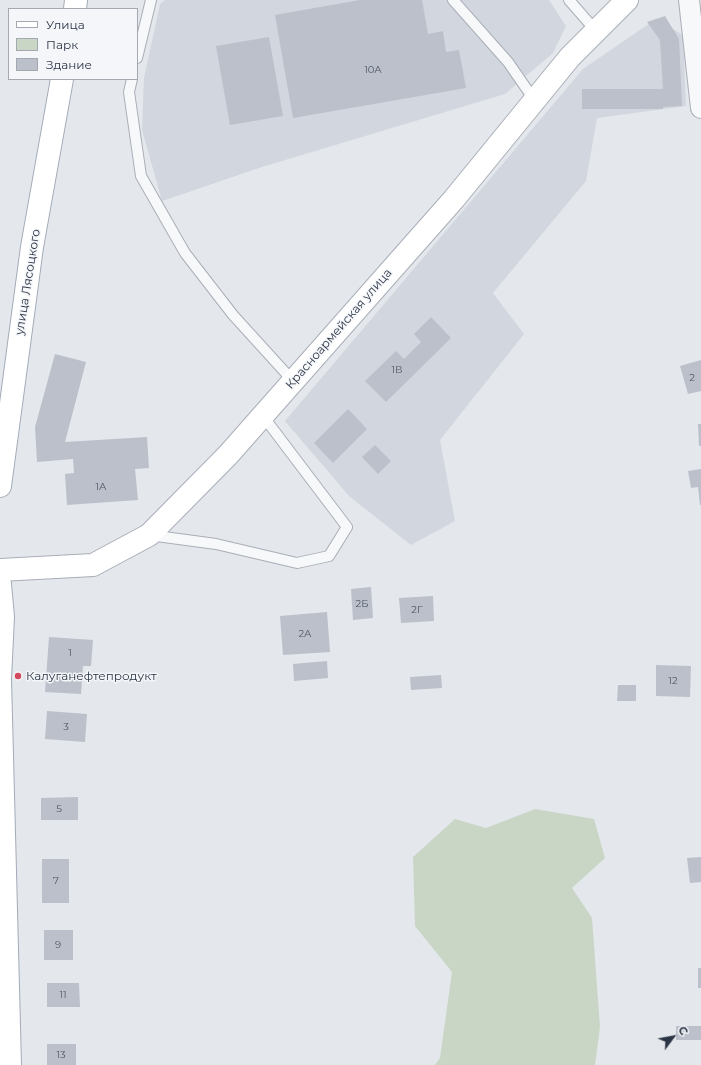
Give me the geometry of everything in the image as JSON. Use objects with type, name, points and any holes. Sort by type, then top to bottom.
[{"type":"main road","name":"Красноармейская улица","points":[[0,570],[93,565],[149,535],[228,455],[263,416],[454,199],[570,57],[627,0]]},
{"type":"main road","name":"улица Лясоцкого","points":[[0,486],[32,247],[62,80]]},
{"type":"main road","points":[[0,584],[2,617],[0,679],[10,1065]]},
{"type":"street","points":[[689,0],[701,108]]},
{"type":"lane","points":[[138,54],[151,0]]},
{"type":"lane","points":[[454,0],[508,62],[535,100]]},
{"type":"lane","points":[[569,0],[596,31]]},
{"type":"lane","points":[[132,80],[129,92],[141,176],[185,254],[232,314],[293,382]]},
{"type":"lane","points":[[149,535],[216,544],[297,562],[329,556],[347,527],[263,416]]},
{"type":"shaded area","points":[[165,0],[549,0],[566,26],[553,53],[505,94],[262,167],[162,201],[142,130],[144,78],[160,4]]},
{"type":"shaded area","points":[[656,19],[683,35],[686,106],[597,118],[586,181],[493,293],[524,334],[440,440],[455,521],[411,545],[349,496],[285,421],[583,69]]},
{"type":"green space","points":[[535,809],[594,819],[605,858],[572,888],[592,918],[600,1027],[595,1065],[435,1065],[440,1058],[452,972],[415,926],[413,857],[455,819],[486,828]]},
{"type":"building","points":[[360,0],[422,0],[428,34],[443,31],[446,52],[459,50],[466,88],[293,118],[275,15]]},
{"type":"building","points":[[665,16],[679,39],[682,106],[663,107],[663,109],[582,109],[582,89],[663,89],[660,40],[647,22]]},
{"type":"building","points":[[269,37],[283,116],[230,125],[216,46]]},
{"type":"building","points":[[431,317],[451,338],[386,402],[365,381],[396,351],[404,359],[421,342],[414,334]]},
{"type":"building","points":[[55,354],[86,362],[65,442],[147,437],[149,468],[135,469],[138,500],[67,505],[65,474],[74,473],[73,459],[37,462],[35,427]]},
{"type":"building","points":[[701,360],[701,391],[688,394],[680,366]]},
{"type":"building","points":[[348,409],[367,429],[333,463],[314,443]]},
{"type":"building","points":[[698,424],[701,424],[701,446],[699,446]]},
{"type":"building","points":[[375,445],[391,461],[378,474],[362,457]]},
{"type":"building","points":[[701,469],[700,505],[698,487],[691,488],[688,471]]},
{"type":"building","points":[[371,587],[373,618],[353,620],[351,589]]},
{"type":"building","points":[[433,596],[434,621],[401,623],[399,598]]},
{"type":"building","points":[[327,612],[330,652],[283,655],[280,616]]},
{"type":"building","points":[[49,637],[93,640],[91,666],[83,666],[81,694],[45,692]]},
{"type":"building","points":[[327,661],[328,678],[294,681],[293,664]]},
{"type":"building","points":[[656,665],[691,666],[690,697],[656,696]]},
{"type":"building","points":[[441,675],[442,688],[411,690],[410,677]]},
{"type":"building","points":[[618,685],[636,685],[636,701],[617,701]]},
{"type":"building","points":[[47,711],[87,714],[85,742],[45,739]]},
{"type":"building","points":[[78,797],[78,820],[41,820],[41,798]]},
{"type":"building","points":[[701,857],[701,882],[690,883],[687,858]]},
{"type":"building","points":[[42,859],[69,859],[69,903],[42,903]]},
{"type":"building","points":[[44,930],[73,930],[73,960],[44,960]]},
{"type":"building","points":[[698,968],[701,968],[701,988],[698,988]]},
{"type":"building","points":[[47,983],[79,983],[80,1007],[47,1007]]},
{"type":"building","points":[[676,1026],[701,1026],[701,1040],[676,1040]]},
{"type":"building","points":[[47,1044],[76,1044],[76,1065],[47,1065]]},
{"type":"place","name":"Калуганефтепродукт","points":[[18,676]]}]
